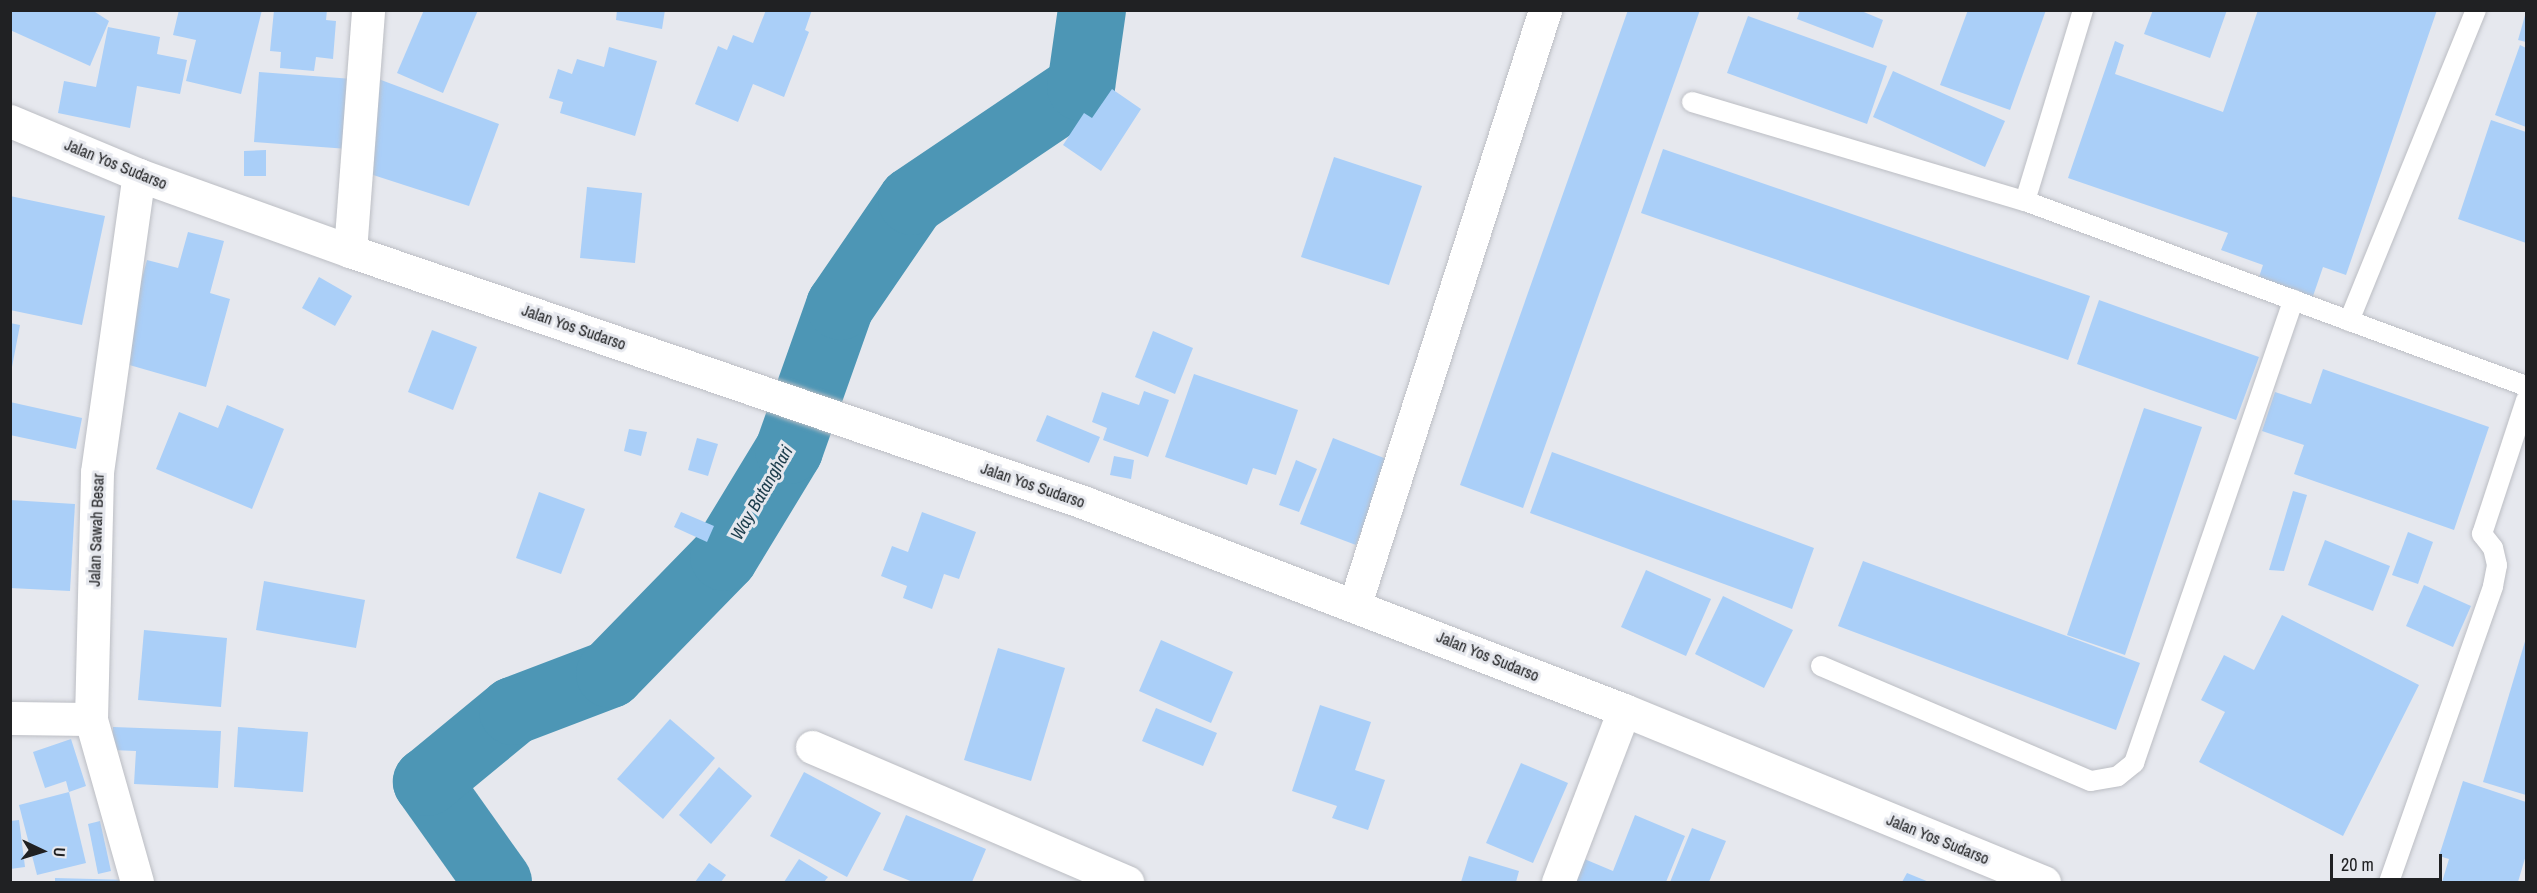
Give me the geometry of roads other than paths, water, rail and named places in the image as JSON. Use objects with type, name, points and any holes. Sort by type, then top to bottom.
[{"type":"street","points":[[350,251],[368,10]]},
{"type":"street","points":[[1355,604],[1545,10]]},
{"type":"street","name":"Jalan Yos Sudarso","points":[[10,121],[139,175],[350,251],[937,451],[1355,604],[1624,710],[2044,882]]},
{"type":"street","name":"Jalan Sawah Besar","points":[[137,882],[91,719],[97,472],[139,175]]},
{"type":"street","points":[[1558,882],[1624,710]]},
{"type":"street","points":[[10,718],[91,719]]},
{"type":"street","points":[[812,747],[1127,882]]},
{"type":"lane","points":[[2025,201],[2083,10]]},
{"type":"lane","points":[[2349,321],[2476,10]]},
{"type":"lane","points":[[1692,102],[2025,201],[2526,386]]},
{"type":"lane","points":[[1821,666],[2091,781],[2118,776],[2134,763],[2293,300]]},
{"type":"lane","points":[[2389,882],[2493,586],[2497,565],[2493,548],[2482,534],[2526,400]]},
{"type":"waterway","name":"Way Batanghari","points":[[498,882],[427,782],[513,711],[610,674],[724,557],[789,450],[840,306],[912,201],[1081,87],[1092,10]]}]
